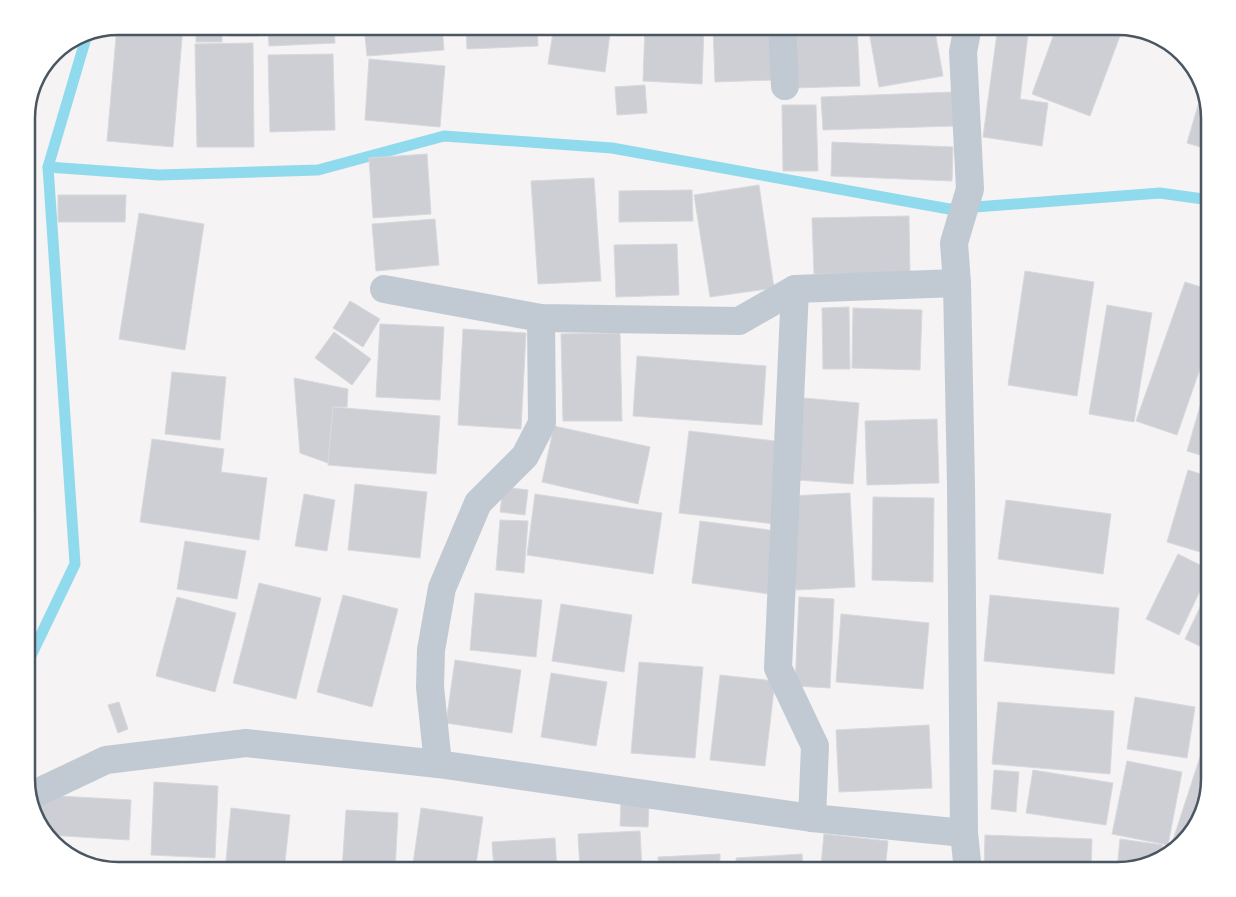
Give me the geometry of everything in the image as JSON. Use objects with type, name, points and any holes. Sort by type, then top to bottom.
[{"type":"street","points":[[782,35],[784,86]]},
{"type":"street","points":[[966,35],[963,52],[970,189],[954,243],[958,282],[964,833],[967,862]]},
{"type":"street","points":[[384,289],[541,318],[739,320],[795,289],[958,282]]},
{"type":"street","points":[[795,289],[778,668],[815,746],[812,818]]},
{"type":"street","points":[[438,764],[430,687],[433,629],[442,588],[478,503],[525,456],[542,423],[541,318]]},
{"type":"street","points":[[37,793],[106,760],[246,743],[438,764],[812,818],[964,833]]},
{"type":"building","points":[[116,35],[182,35],[173,147],[107,141]]},
{"type":"building","points":[[196,35],[222,35],[222,42],[196,42]]},
{"type":"building","points":[[229,35],[258,35],[258,36]]},
{"type":"building","points":[[268,35],[335,35],[335,43],[269,46]]},
{"type":"building","points":[[365,35],[443,35],[444,50],[367,56]]},
{"type":"building","points":[[466,35],[537,35],[538,46],[467,49]]},
{"type":"building","points":[[553,35],[610,35],[605,72],[548,64]]},
{"type":"building","points":[[645,35],[704,35],[702,84],[643,81]]},
{"type":"building","points":[[713,35],[771,35],[773,80],[715,82]]},
{"type":"building","points":[[791,35],[857,35],[860,86],[793,88]]},
{"type":"building","points":[[870,35],[936,35],[943,76],[879,87]]},
{"type":"building","points":[[997,35],[1028,35],[1020,99],[1048,103],[1042,146],[983,137]]},
{"type":"building","points":[[1054,35],[1120,35],[1090,116],[1032,94]]},
{"type":"building","points":[[253,43],[254,147],[197,147],[195,44]]},
{"type":"building","points":[[333,54],[335,130],[270,132],[268,55]]},
{"type":"building","points":[[369,59],[445,66],[440,127],[365,120]]},
{"type":"building","points":[[645,85],[647,113],[617,115],[615,87]]},
{"type":"building","points":[[953,92],[954,126],[823,130],[821,97]]},
{"type":"building","points":[[1199,102],[1201,147],[1187,143]]},
{"type":"building","points":[[782,105],[816,105],[818,171],[783,171]]},
{"type":"building","points":[[832,142],[953,147],[952,181],[831,176]]},
{"type":"building","points":[[427,154],[431,214],[373,218],[369,158]]},
{"type":"building","points":[[594,178],[601,281],[538,284],[531,181]]},
{"type":"building","points":[[759,185],[774,288],[710,297],[694,195]]},
{"type":"building","points":[[692,190],[693,221],[619,222],[619,191]]},
{"type":"building","points":[[58,195],[126,195],[125,222],[58,222]]},
{"type":"building","points":[[139,213],[204,224],[185,350],[119,339]]},
{"type":"building","points":[[909,216],[910,273],[814,274],[812,218]]},
{"type":"building","points":[[435,219],[439,265],[376,271],[372,224]]},
{"type":"building","points":[[677,244],[679,295],[616,297],[614,245]]},
{"type":"building","points":[[1025,271],[1094,282],[1077,396],[1008,385]]},
{"type":"building","points":[[1185,282],[1201,287],[1201,366],[1177,435],[1136,421]]},
{"type":"building","points":[[350,301],[380,319],[363,347],[333,328]]},
{"type":"building","points":[[1107,305],[1152,313],[1134,422],[1089,414]]},
{"type":"building","points":[[849,307],[850,369],[823,369],[822,308]]},
{"type":"building","points":[[853,308],[922,310],[920,370],[852,368]]},
{"type":"building","points":[[380,324],[444,327],[440,400],[376,397]]},
{"type":"building","points":[[463,329],[526,333],[521,429],[458,425]]},
{"type":"building","points":[[334,332],[371,359],[352,385],[315,358]]},
{"type":"building","points":[[620,333],[622,421],[563,421],[561,334]]},
{"type":"building","points":[[637,356],[766,366],[762,425],[633,416]]},
{"type":"building","points":[[172,372],[226,377],[220,440],[165,434]]},
{"type":"building","points":[[294,378],[348,389],[347,407],[333,407],[328,463],[300,453]]},
{"type":"building","points":[[804,398],[859,403],[853,484],[798,480]]},
{"type":"building","points":[[1201,403],[1201,455],[1187,451]]},
{"type":"building","points":[[333,407],[440,416],[436,474],[328,465]]},
{"type":"building","points":[[937,419],[939,483],[867,485],[865,421]]},
{"type":"building","points":[[554,426],[650,447],[638,504],[542,482]]},
{"type":"building","points":[[689,431],[784,442],[775,524],[679,513]]},
{"type":"building","points":[[152,439],[224,449],[221,472],[267,478],[259,540],[140,522]]},
{"type":"building","points":[[1188,470],[1201,474],[1201,552],[1167,542]]},
{"type":"building","points":[[355,484],[427,492],[420,558],[348,550]]},
{"type":"building","points":[[503,487],[528,490],[525,515],[500,512]]},
{"type":"building","points":[[850,493],[855,587],[796,590],[791,496]]},
{"type":"building","points":[[304,494],[335,500],[327,551],[295,546]]},
{"type":"building","points":[[535,494],[662,513],[653,574],[527,555]]},
{"type":"building","points":[[873,497],[934,498],[933,582],[872,580]]},
{"type":"building","points":[[1006,500],[1111,514],[1103,574],[998,559]]},
{"type":"building","points":[[500,520],[528,521],[524,573],[496,570]]},
{"type":"building","points":[[700,521],[777,531],[769,594],[692,583]]},
{"type":"building","points":[[185,541],[246,551],[237,599],[177,589]]},
{"type":"building","points":[[1178,554],[1201,566],[1201,589],[1179,635],[1146,619]]},
{"type":"building","points":[[259,583],[321,598],[296,699],[233,683]]},
{"type":"building","points":[[475,593],[542,600],[536,657],[470,650]]},
{"type":"building","points":[[343,595],[398,609],[372,707],[317,692]]},
{"type":"building","points":[[990,595],[1119,608],[1114,674],[984,661]]},
{"type":"building","points":[[177,597],[236,613],[215,692],[156,676]]},
{"type":"building","points":[[799,597],[834,599],[830,688],[795,686]]},
{"type":"building","points":[[561,604],[632,615],[624,672],[552,661]]},
{"type":"building","points":[[1201,605],[1201,647],[1185,639]]},
{"type":"building","points":[[841,614],[929,623],[923,689],[836,682]]},
{"type":"building","points":[[455,660],[521,670],[512,733],[446,723]]},
{"type":"building","points":[[639,662],[703,667],[695,758],[631,753]]},
{"type":"building","points":[[551,673],[607,682],[596,746],[541,737]]},
{"type":"building","points":[[720,675],[775,681],[765,766],[710,760]]},
{"type":"building","points":[[1135,697],[1195,707],[1187,758],[1127,749]]},
{"type":"building","points":[[119,702],[128,729],[118,733],[108,705]]},
{"type":"building","points":[[998,702],[1114,711],[1110,774],[992,764]]},
{"type":"building","points":[[929,725],[932,788],[839,792],[836,730]]},
{"type":"building","points":[[1201,754],[1201,779],[1197,806],[1184,830],[1173,841]]},
{"type":"building","points":[[1127,761],[1182,772],[1168,845],[1112,834]]},
{"type":"building","points":[[994,770],[1019,772],[1016,812],[991,809]]},
{"type":"building","points":[[1033,770],[1113,783],[1106,825],[1026,813]]},
{"type":"building","points":[[154,782],[218,786],[215,858],[151,855]]},
{"type":"building","points":[[40,795],[131,800],[129,840],[58,836],[46,821],[40,807]]},
{"type":"building","points":[[621,801],[649,802],[648,827],[620,826]]},
{"type":"building","points":[[231,808],[290,815],[285,862],[226,862]]},
{"type":"building","points":[[421,808],[483,817],[476,862],[413,862]]},
{"type":"building","points":[[346,810],[398,813],[395,862],[343,862]]},
{"type":"building","points":[[640,831],[642,862],[580,862],[578,834]]},
{"type":"building","points":[[824,834],[888,841],[886,862],[821,862]]},
{"type":"building","points":[[985,835],[1092,839],[1091,862],[984,862]]},
{"type":"building","points":[[555,838],[556,862],[493,862],[492,842]]},
{"type":"building","points":[[1120,839],[1163,845],[1163,849],[1145,858],[1118,862]]},
{"type":"building","points":[[720,854],[720,862],[658,862],[658,857]]},
{"type":"building","points":[[802,854],[802,862],[736,862],[736,858]]},
{"type":"waterway","points":[[35,647],[75,564],[48,167],[85,42]]},
{"type":"waterway","points":[[48,167],[159,175],[318,170],[444,136],[612,148],[949,209],[1160,193],[1201,199]]}]
